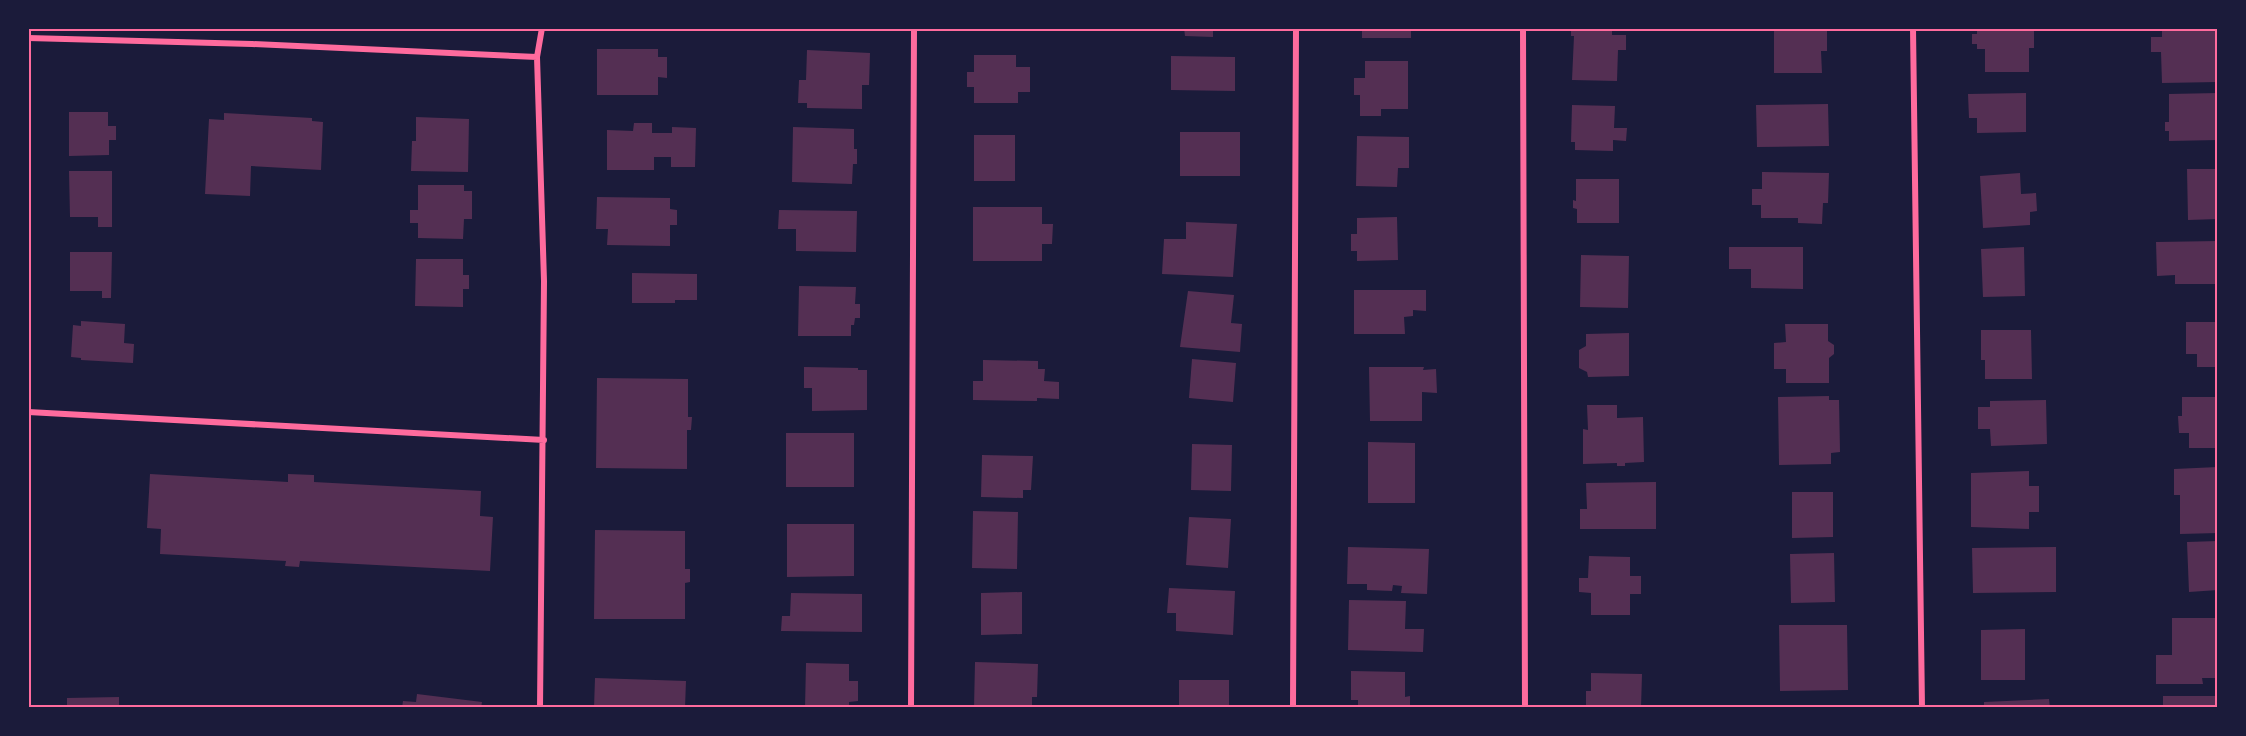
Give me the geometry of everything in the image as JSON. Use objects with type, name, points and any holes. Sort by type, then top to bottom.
[{"type":"street","points":[[540,708],[544,280],[537,57],[542,28]]},
{"type":"street","points":[[911,708],[914,28]]},
{"type":"street","points":[[1293,708],[1296,28]]},
{"type":"street","points":[[1523,28],[1525,708]]},
{"type":"street","points":[[1913,28],[1922,708]]},
{"type":"street","points":[[28,38],[252,44],[537,57]]},
{"type":"street","points":[[28,412],[544,440]]},
{"type":"building","points":[[1184,28],[1213,28],[1213,37],[1185,36]]},
{"type":"building","points":[[1362,28],[1411,28],[1411,38],[1362,38]]},
{"type":"building","points":[[1571,28],[1612,28],[1612,35],[1626,35],[1626,50],[1618,50],[1617,81],[1572,80],[1574,36],[1571,36]]},
{"type":"building","points":[[1774,28],[1827,28],[1827,51],[1821,51],[1822,73],[1774,73]]},
{"type":"building","points":[[1977,28],[2034,28],[2034,48],[2029,48],[2029,72],[1985,72],[1985,49],[1977,49],[1977,44],[1972,44],[1972,34],[1977,34]]},
{"type":"building","points":[[2218,29],[2218,82],[2162,83],[2161,52],[2151,52],[2151,37],[2162,37],[2162,30]]},
{"type":"building","points":[[597,49],[658,49],[658,57],[667,57],[667,78],[658,77],[658,95],[597,95]]},
{"type":"building","points":[[807,50],[870,53],[869,85],[862,85],[862,109],[807,108],[807,103],[798,103],[799,80],[806,80]]},
{"type":"building","points":[[974,55],[1016,55],[1016,67],[1030,67],[1030,92],[1018,92],[1018,103],[974,103],[974,87],[967,87],[967,72],[974,72]]},
{"type":"building","points":[[1171,56],[1235,57],[1235,91],[1171,90]]},
{"type":"building","points":[[1365,61],[1408,61],[1408,109],[1381,109],[1381,116],[1360,116],[1360,95],[1354,95],[1354,78],[1365,78]]},
{"type":"building","points":[[2026,93],[2026,132],[1977,133],[1977,118],[1969,118],[1968,94]]},
{"type":"building","points":[[2218,93],[2218,140],[2169,141],[2169,131],[2165,131],[2165,122],[2169,122],[2169,94]]},
{"type":"building","points":[[1828,104],[1829,146],[1757,147],[1756,105]]},
{"type":"building","points":[[1572,105],[1615,106],[1614,128],[1627,128],[1626,141],[1613,140],[1613,151],[1575,150],[1575,142],[1571,142]]},
{"type":"building","points":[[69,112],[108,112],[108,126],[116,126],[116,140],[109,140],[109,155],[69,156]]},
{"type":"building","points":[[224,113],[312,118],[312,121],[323,122],[321,170],[251,166],[250,196],[205,194],[209,119],[224,120]]},
{"type":"building","points":[[416,117],[469,119],[468,172],[411,171],[412,141],[416,141]]},
{"type":"building","points":[[634,123],[652,123],[652,133],[672,133],[672,127],[696,128],[695,167],[671,167],[671,157],[654,157],[654,170],[607,170],[607,130],[633,131]]},
{"type":"building","points":[[793,127],[854,129],[857,164],[853,164],[852,184],[792,182]]},
{"type":"building","points":[[1180,132],[1240,132],[1240,176],[1180,176]]},
{"type":"building","points":[[974,135],[1015,135],[1015,181],[974,181]]},
{"type":"building","points":[[1357,136],[1409,137],[1409,168],[1398,168],[1397,187],[1356,186]]},
{"type":"building","points":[[2187,169],[2218,169],[2218,219],[2188,220]]},
{"type":"building","points":[[69,171],[112,171],[112,227],[98,227],[98,217],[70,217]]},
{"type":"building","points":[[1762,172],[1829,173],[1828,203],[1823,203],[1822,224],[1798,223],[1798,218],[1761,218],[1761,205],[1752,205],[1752,189],[1762,189]]},
{"type":"building","points":[[2020,173],[2021,194],[2036,193],[2037,211],[2030,212],[2030,225],[1983,228],[1980,176]]},
{"type":"building","points":[[1576,179],[1619,179],[1619,223],[1577,223],[1577,209],[1573,208],[1573,200],[1576,201]]},
{"type":"building","points":[[418,185],[464,185],[464,191],[472,191],[472,219],[464,219],[463,239],[418,238],[418,223],[410,223],[410,210],[418,210]]},
{"type":"building","points":[[597,197],[670,198],[670,209],[677,210],[677,225],[670,225],[670,246],[607,245],[608,229],[596,229]]},
{"type":"building","points":[[973,207],[1042,207],[1042,224],[1053,224],[1052,244],[1042,244],[1042,261],[973,261]]},
{"type":"building","points":[[779,210],[857,211],[856,252],[796,251],[796,229],[778,229]]},
{"type":"building","points":[[1397,217],[1398,260],[1357,261],[1357,251],[1351,251],[1351,234],[1357,234],[1357,218]]},
{"type":"building","points":[[1186,222],[1237,224],[1233,277],[1162,274],[1164,239],[1186,239]]},
{"type":"building","points":[[2218,241],[2218,284],[2175,284],[2175,275],[2157,276],[2156,242]]},
{"type":"building","points":[[1729,247],[1803,247],[1803,289],[1751,288],[1751,269],[1729,269]]},
{"type":"building","points":[[2024,247],[2025,296],[1983,297],[1981,249]]},
{"type":"building","points":[[70,252],[112,252],[111,298],[102,298],[102,291],[70,291]]},
{"type":"building","points":[[1581,255],[1629,256],[1628,308],[1580,307]]},
{"type":"building","points":[[416,259],[463,259],[463,275],[469,275],[469,289],[463,289],[463,307],[415,306]]},
{"type":"building","points":[[632,273],[697,274],[697,300],[675,300],[675,303],[632,303]]},
{"type":"building","points":[[799,286],[856,287],[855,304],[860,304],[860,318],[855,318],[854,325],[851,325],[851,336],[798,336]]},
{"type":"building","points":[[1354,290],[1426,290],[1426,311],[1413,310],[1413,316],[1404,317],[1405,334],[1354,334]]},
{"type":"building","points":[[1188,291],[1234,295],[1231,323],[1242,324],[1240,352],[1180,347]]},
{"type":"building","points":[[81,321],[125,324],[124,343],[134,344],[133,363],[81,360],[81,358],[71,357],[73,325],[81,326]]},
{"type":"building","points":[[2186,322],[2218,322],[2218,367],[2197,367],[2197,354],[2186,354]]},
{"type":"building","points":[[1785,324],[1828,324],[1828,341],[1834,345],[1834,354],[1829,358],[1829,383],[1786,383],[1786,369],[1774,369],[1774,343],[1786,342]]},
{"type":"building","points":[[1981,330],[2031,330],[2032,379],[1985,379],[1985,360],[1981,360]]},
{"type":"building","points":[[1629,333],[1629,376],[1588,377],[1587,372],[1579,368],[1579,350],[1586,346],[1586,334]]},
{"type":"building","points":[[1192,359],[1236,363],[1233,402],[1189,398]]},
{"type":"building","points":[[983,360],[1038,361],[1038,369],[1045,369],[1044,381],[1059,382],[1059,399],[973,400],[973,381],[983,381]]},
{"type":"building","points":[[804,367],[867,370],[867,410],[812,411],[812,388],[804,388]]},
{"type":"building","points":[[1369,367],[1436,369],[1437,393],[1422,392],[1422,421],[1370,421]]},
{"type":"building","points":[[597,378],[688,379],[688,417],[692,417],[691,430],[687,430],[687,469],[596,468]]},
{"type":"building","points":[[1829,396],[1829,400],[1839,400],[1840,452],[1831,453],[1831,464],[1779,465],[1778,397]]},
{"type":"building","points":[[2182,397],[2218,397],[2218,448],[2189,448],[2189,433],[2179,433],[2178,416],[2182,416]]},
{"type":"building","points":[[2046,400],[2047,444],[1991,446],[1990,429],[1978,429],[1978,407],[1990,407],[1990,401]]},
{"type":"building","points":[[1587,405],[1617,405],[1617,418],[1643,417],[1644,462],[1625,463],[1625,466],[1617,466],[1617,463],[1583,464],[1583,429],[1588,430]]},
{"type":"building","points":[[786,433],[854,433],[854,487],[786,487]]},
{"type":"building","points":[[1368,442],[1415,443],[1415,503],[1368,503]]},
{"type":"building","points":[[1192,444],[1232,445],[1231,491],[1191,490]]},
{"type":"building","points":[[982,455],[1033,456],[1031,490],[1023,490],[1023,498],[981,497]]},
{"type":"building","points":[[2218,467],[2218,533],[2180,534],[2180,495],[2174,495],[2174,469]]},
{"type":"building","points":[[2029,471],[2029,486],[2039,486],[2039,512],[2029,512],[2029,529],[1971,527],[1971,473]]},
{"type":"building","points":[[150,474],[288,482],[288,474],[314,475],[314,482],[481,491],[480,516],[493,517],[490,571],[300,561],[299,567],[285,566],[286,561],[160,554],[161,529],[147,528]]},
{"type":"building","points":[[1656,482],[1656,529],[1580,529],[1580,509],[1587,509],[1586,483]]},
{"type":"building","points":[[1792,492],[1833,492],[1833,537],[1792,538]]},
{"type":"building","points":[[973,511],[1018,512],[1017,569],[972,568]]},
{"type":"building","points":[[1189,517],[1231,519],[1228,568],[1186,565]]},
{"type":"building","points":[[787,524],[854,524],[854,576],[787,577]]},
{"type":"building","points":[[595,530],[685,531],[685,569],[690,569],[690,582],[685,583],[685,619],[594,619]]},
{"type":"building","points":[[2218,541],[2218,590],[2189,592],[2187,542]]},
{"type":"building","points":[[1348,547],[1429,549],[1427,594],[1401,593],[1402,586],[1393,585],[1392,591],[1367,590],[1367,584],[1347,584]]},
{"type":"building","points":[[2056,547],[2056,592],[1973,593],[1972,548]]},
{"type":"building","points":[[1834,553],[1835,602],[1791,603],[1790,554]]},
{"type":"building","points":[[1589,556],[1630,557],[1630,576],[1641,576],[1641,594],[1630,594],[1630,615],[1591,615],[1591,593],[1579,592],[1579,578],[1588,578]]},
{"type":"building","points":[[1169,588],[1235,591],[1233,635],[1176,631],[1176,613],[1167,613]]},
{"type":"building","points":[[1022,592],[1022,634],[981,635],[981,593]]},
{"type":"building","points":[[791,593],[862,594],[862,632],[781,631],[782,616],[790,616]]},
{"type":"building","points":[[1349,600],[1406,601],[1405,629],[1424,629],[1423,652],[1348,650]]},
{"type":"building","points":[[2172,618],[2218,618],[2218,678],[2202,678],[2203,684],[2156,684],[2156,655],[2172,655]]},
{"type":"building","points":[[1779,625],[1847,625],[1848,690],[1780,691]]},
{"type":"building","points":[[2025,629],[2025,680],[1981,680],[1981,630]]},
{"type":"building","points":[[975,662],[1038,664],[1037,697],[1032,697],[1032,708],[974,708]]},
{"type":"building","points":[[806,663],[849,664],[849,681],[858,681],[858,701],[849,702],[849,708],[805,708]]},
{"type":"building","points":[[1351,671],[1405,672],[1405,697],[1410,696],[1410,708],[1358,708],[1358,700],[1351,700]]},
{"type":"building","points":[[1591,673],[1642,674],[1641,708],[1591,708],[1591,706],[1586,706],[1586,691],[1591,691]]},
{"type":"building","points":[[595,678],[686,681],[685,708],[594,708]]},
{"type":"building","points":[[1179,680],[1229,680],[1229,708],[1179,708]]},
{"type":"building","points":[[417,694],[482,702],[481,708],[402,708],[403,701],[416,702]]},
{"type":"building","points":[[2163,696],[2218,696],[2218,708],[2163,708]]},
{"type":"building","points":[[119,697],[119,708],[67,708],[67,698]]},
{"type":"building","points":[[2049,699],[2050,708],[1984,708],[1984,702]]}]
